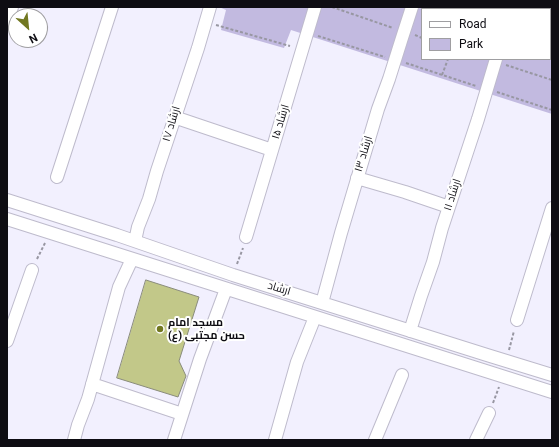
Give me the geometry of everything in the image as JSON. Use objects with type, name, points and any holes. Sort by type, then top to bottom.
[{"type":"street","points":[[7,22],[12,7]]},
{"type":"street","name":"ارشاد ۱۷","points":[[135,241],[138,227],[149,199],[210,7]]},
{"type":"street","name":"ارشاد ۱۵","points":[[246,237],[315,7]]},
{"type":"street","name":"ارشاد ۱۳","points":[[322,303],[357,178],[412,7]]},
{"type":"street","points":[[57,178],[108,8]]},
{"type":"street","name":"ارشاد ۱۱","points":[[410,331],[433,262],[442,228],[495,60]]},
{"type":"street","points":[[174,117],[272,150]]},
{"type":"street","points":[[357,178],[449,207]]},
{"type":"street","name":"ارشاد","points":[[7,200],[135,241],[233,275],[548,374]]},
{"type":"street","points":[[517,320],[548,237],[552,208]]},
{"type":"street","name":"ارشاد","points":[[7,219],[552,392]]},
{"type":"street","points":[[180,274],[186,258]]},
{"type":"street","points":[[74,440],[88,399],[119,287],[132,259]]},
{"type":"street","points":[[7,341],[32,270]]},
{"type":"street","points":[[174,440],[204,346],[226,289]]},
{"type":"street","points":[[359,330],[363,316]]},
{"type":"street","points":[[276,440],[298,362],[315,317]]},
{"type":"street","points":[[538,388],[548,374]]},
{"type":"street","points":[[375,440],[402,375]]},
{"type":"street","points":[[92,384],[182,414]]},
{"type":"street","points":[[476,440],[489,413]]},
{"type":"path","points":[[332,7],[421,38]]},
{"type":"path","points":[[205,22],[302,50]]},
{"type":"path","points":[[308,32],[552,110]]},
{"type":"path","points":[[442,75],[448,60]]},
{"type":"path","points":[[495,60],[552,80]]},
{"type":"path","points":[[32,270],[49,233]]},
{"type":"path","points":[[233,275],[246,237]]},
{"type":"path","points":[[506,361],[517,320]]},
{"type":"path","points":[[489,413],[503,376]]},
{"type":"green space","points":[[219,7],[430,7],[433,8],[421,8],[421,60],[551,60],[551,44],[552,114],[291,30],[284,48],[221,30],[226,10]]},
{"type":"green space","points":[[451,7],[503,7],[502,8]]},
{"type":"building","name":"مسجد امام حسن مجتبی (ع)","points":[[146,280],[199,297],[179,361],[186,376],[178,397],[117,378]]},
{"type":"place","name":"مسجد امام حسن مجتبی (ع)","points":[[160,329]]}]
